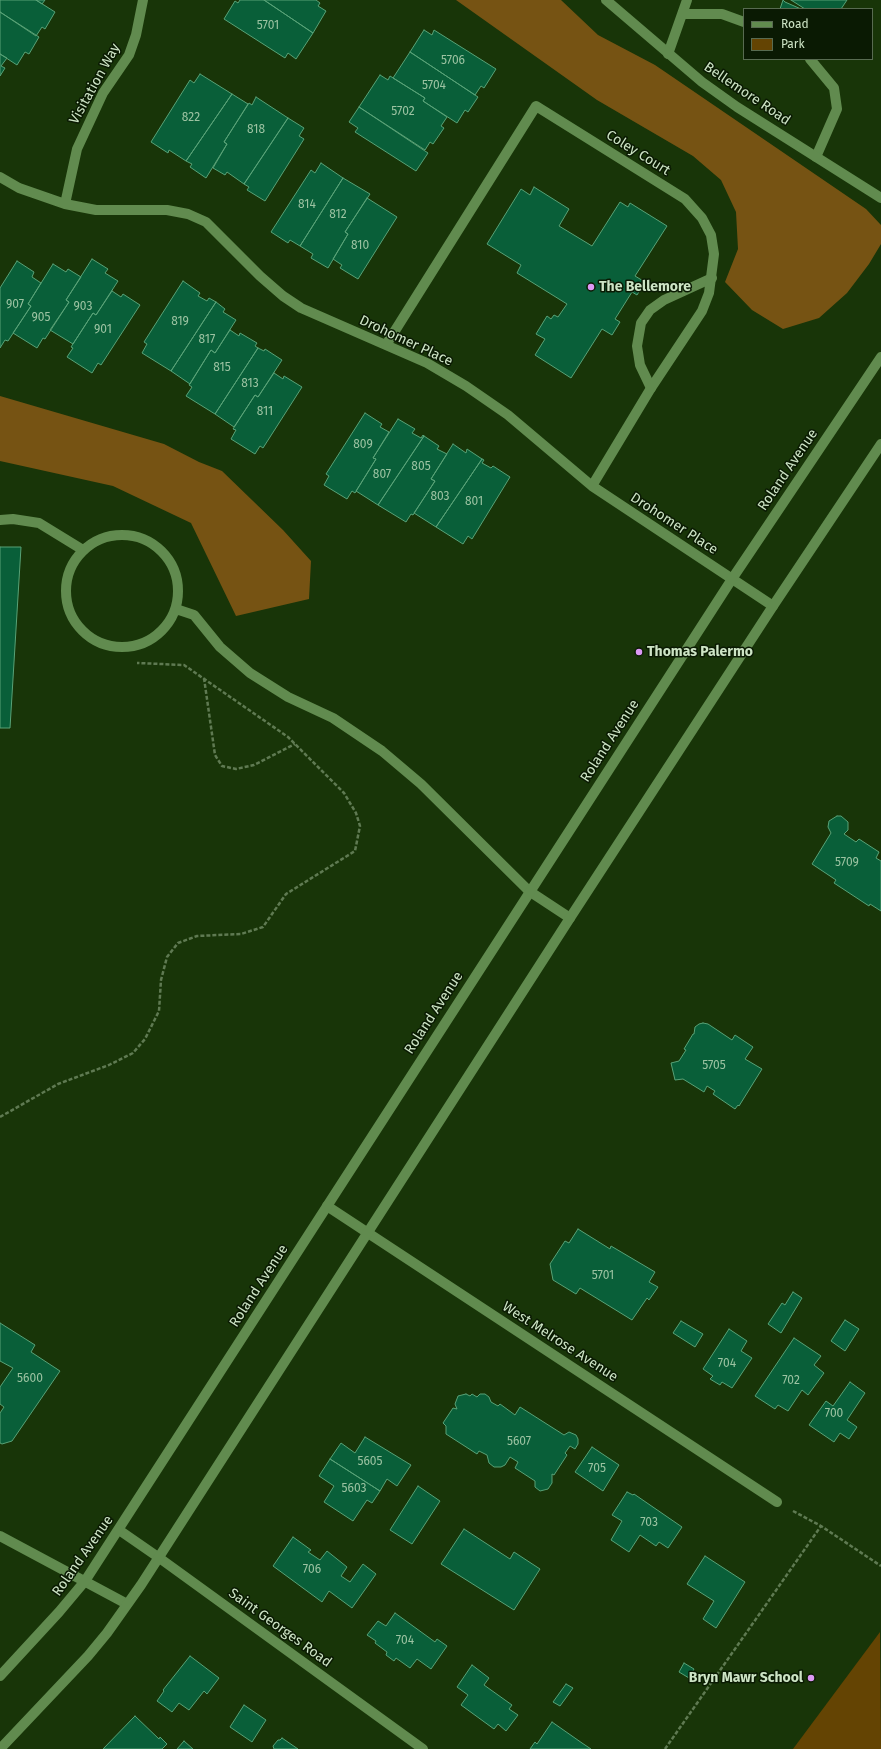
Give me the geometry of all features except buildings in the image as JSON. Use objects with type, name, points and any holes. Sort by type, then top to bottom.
[{"type":"street","name":"Visitation Way","points":[[65,204],[77,149],[103,93],[129,54],[136,35],[143,0]]},
{"type":"street","name":"Bellemore Road","points":[[606,0],[702,82],[737,107],[881,198]]},
{"type":"street","points":[[668,54],[687,0]]},
{"type":"street","points":[[683,14],[722,14],[743,22]]},
{"type":"street","points":[[811,60],[834,88],[837,109],[816,157]]},
{"type":"street","name":"Coley Court","points":[[386,345],[536,106],[685,199],[702,218],[711,235],[714,254],[709,293],[702,311],[651,388],[592,486]]},
{"type":"street","name":"Drohomer Place","points":[[0,177],[19,188],[65,204],[96,210],[167,210],[194,217],[206,222],[260,276],[283,296],[301,308],[427,363],[466,386],[508,415],[592,486],[773,606]]},
{"type":"street","points":[[651,388],[640,365],[637,346],[641,323],[650,310],[664,300],[712,278]]},
{"type":"street","name":"Roland Avenue","points":[[0,1676],[60,1612],[86,1581],[529,891],[732,579],[881,357]]},
{"type":"street","points":[[6,1747],[107,1634],[368,1234],[570,918],[773,606],[881,444]]},
{"type":"street","points":[[0,520],[13,519],[39,523],[83,550]]},
{"type":"street","points":[[117,535],[135,536],[152,543],[166,556],[176,572],[179,591],[176,609],[167,625],[154,638],[138,646],[120,648],[103,645],[88,636],[76,624],[68,609],[65,594],[67,578],[71,568],[83,550],[98,540],[117,535]]},
{"type":"street","points":[[176,609],[194,615],[220,646],[250,674],[288,697],[333,718],[382,751],[421,784],[529,891],[570,918]]},
{"type":"street","name":"West Melrose Avenue","points":[[327,1206],[777,1502]]},
{"type":"street","name":"Saint Georges Road","points":[[119,1530],[423,1749]]},
{"type":"street","points":[[0,1536],[127,1604]]},
{"type":"path","points":[[0,1117],[58,1084],[109,1065],[133,1053],[146,1039],[159,1011],[161,980],[167,957],[178,943],[197,936],[241,934],[263,927],[286,894],[355,851],[360,826],[356,813],[344,793],[288,737],[204,677],[184,665],[137,663]]},
{"type":"path","points":[[204,677],[215,755],[222,766],[236,769],[254,764],[295,744]]},
{"type":"path","points":[[777,1502],[821,1526],[881,1566]]},
{"type":"path","points":[[665,1749],[821,1526]]},
{"type":"green space","points":[[880,1632],[881,1749],[793,1749]]},
{"type":"shaded area","points":[[456,0],[561,0],[598,35],[655,65],[866,209],[881,225],[881,244],[869,264],[847,293],[819,318],[783,329],[752,310],[725,282],[738,249],[736,212],[721,180],[693,156],[597,100]]},
{"type":"shaded area","points":[[0,396],[164,444],[199,462],[222,471],[283,530],[311,561],[309,599],[236,616],[191,523],[113,486],[0,461]]},
{"type":"place","name":"The Bellemore","points":[[591,287]]},
{"type":"place","name":"Thomas Palermo","points":[[639,652]]},
{"type":"place","name":"Bryn Mawr School","points":[[811,1678]]}]
